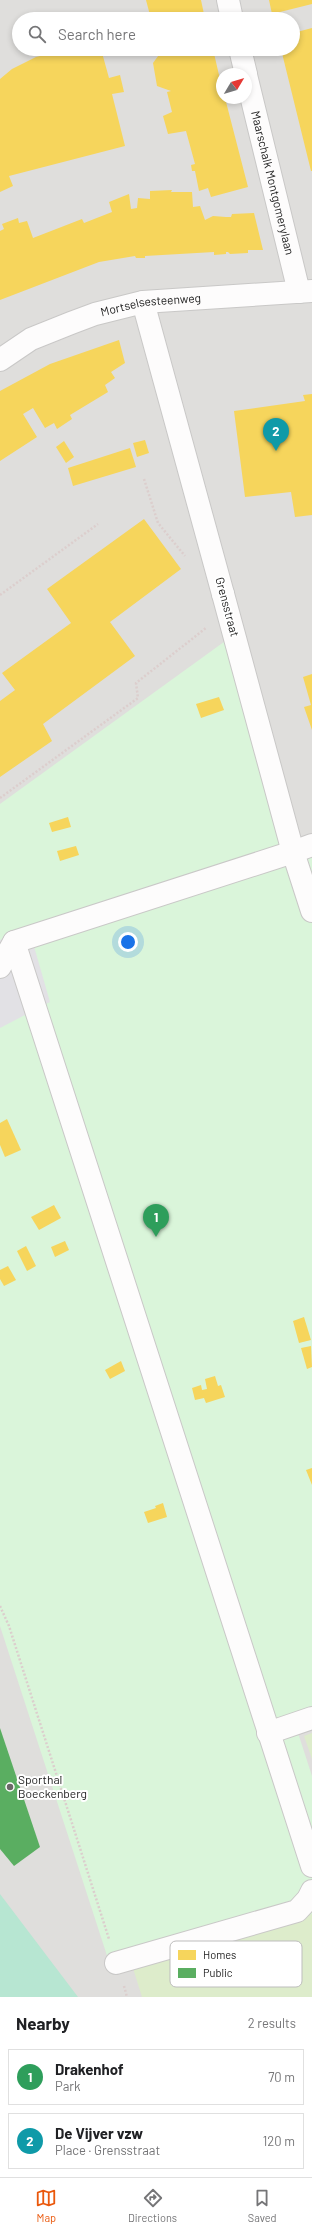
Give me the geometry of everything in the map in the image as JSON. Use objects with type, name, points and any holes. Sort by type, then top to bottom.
[{"type":"street","points":[[228,0],[231,12]]},
{"type":"street","name":"Maarschalk Montgomerylaan","points":[[242,56],[245,68]]},
{"type":"street","name":"Maarschalk Montgomerylaan","points":[[252,96],[306,291]]},
{"type":"street","name":"Mortselsesteenweg","points":[[0,360],[31,339],[95,314],[143,302],[306,291]]},
{"type":"street","name":"Grensstraat","points":[[143,302],[223,594],[303,849],[312,911]]},
{"type":"street","points":[[0,967],[14,942],[303,849]]},
{"type":"street","points":[[14,942],[312,1866]]},
{"type":"street","points":[[268,1733],[312,1718]]},
{"type":"street","points":[[193,1941],[297,1911],[308,1899],[312,1891]]},
{"type":"street","points":[[116,1963],[170,1947]]},
{"type":"path","points":[[144,479],[158,523],[186,557]]},
{"type":"path","points":[[0,595],[98,524]]},
{"type":"path","points":[[0,798],[138,698],[136,683],[209,626]]},
{"type":"path","points":[[0,1606],[9,1626],[127,1997]]},
{"type":"shaded area","points":[[0,0],[312,0],[312,1997],[0,1997]]},
{"type":"shaded area","points":[[29,929],[50,1002],[0,1028],[0,940]]},
{"type":"green space","points":[[228,639],[287,847],[312,840],[312,1728],[298,1733],[312,1776],[312,1914],[217,1941],[170,1941],[170,1954],[112,1971],[0,1626],[0,804]]},
{"type":"green space","points":[[312,1733],[312,1759],[304,1736]]},
{"type":"green space","points":[[0,1894],[78,1997],[0,1997]]},
{"type":"green space","points":[[312,1914],[312,1997],[142,1997],[132,1965],[170,1954],[170,1987],[302,1987],[302,1941],[217,1941]]},
{"type":"building: Homes","points":[[146,0],[201,0],[204,12],[149,12]]},
{"type":"building: Homes","points":[[269,0],[312,0],[312,4],[280,12],[272,12]]},
{"type":"building: Homes","points":[[312,28],[312,171],[283,56],[300,56],[300,31]]},
{"type":"building: Homes","points":[[103,56],[109,78],[120,75],[124,92],[112,94],[125,146],[9,176],[13,186],[0,192],[0,79],[12,69],[36,57]]},
{"type":"building: Homes","points":[[158,56],[215,56],[217,68],[216,68],[216,104],[227,104],[248,187],[211,197],[208,188],[199,191],[195,171],[192,171],[191,165],[195,164],[186,131],[168,134],[163,116],[172,112],[167,92],[171,91],[157,86],[153,63]]},
{"type":"building: Homes","points":[[172,190],[171,192],[192,192],[193,207],[200,206],[205,220],[213,216],[231,217],[232,214],[254,213],[263,250],[248,250],[248,253],[230,254],[226,252],[226,254],[214,255],[214,252],[145,256],[145,258],[136,258],[135,256],[99,262],[0,300],[0,231],[4,229],[2,224],[18,218],[19,223],[27,221],[33,238],[82,219],[84,223],[112,212],[109,202],[129,194],[131,209],[137,208],[138,198],[150,199],[150,191]]},
{"type":"building: Homes","points":[[119,340],[125,363],[111,372],[115,378],[105,385],[108,392],[70,415],[72,419],[57,429],[54,423],[45,428],[33,408],[23,414],[37,437],[0,461],[0,391],[50,364]]},
{"type":"building: Homes","points":[[312,394],[312,515],[295,517],[291,492],[245,497],[234,411],[305,401],[303,395]]},
{"type":"building: Homes","points":[[145,440],[149,453],[137,457],[133,443]]},
{"type":"building: Homes","points":[[64,441],[74,457],[66,463],[56,447]]},
{"type":"building: Homes","points":[[130,448],[136,467],[73,486],[68,468]]},
{"type":"building: Homes","points":[[144,519],[181,569],[110,622],[135,656],[43,724],[52,741],[0,777],[0,701],[15,690],[2,673],[71,623],[47,589]]},
{"type":"building: Homes","points":[[312,674],[312,730],[304,707],[311,705],[303,677]]},
{"type":"building: Homes","points":[[219,697],[224,710],[201,718],[196,704]]},
{"type":"building: Homes","points":[[68,817],[71,827],[52,832],[49,823]]},
{"type":"building: Homes","points":[[76,846],[79,855],[60,861],[57,851]]},
{"type":"building: Homes","points":[[7,1119],[21,1150],[5,1157],[0,1145],[0,1123]]},
{"type":"building: Homes","points":[[54,1205],[61,1218],[39,1230],[31,1217]]},
{"type":"building: Homes","points":[[65,1241],[69,1250],[55,1257],[51,1247]]},
{"type":"building: Homes","points":[[26,1246],[36,1266],[27,1271],[17,1251]]},
{"type":"building: Homes","points":[[8,1266],[16,1280],[4,1286],[0,1279],[0,1270]]},
{"type":"building: Homes","points":[[304,1317],[311,1340],[299,1343],[293,1321]]},
{"type":"building: Homes","points":[[311,1346],[312,1367],[307,1369],[301,1348]]},
{"type":"building: Homes","points":[[121,1361],[125,1371],[110,1379],[105,1370]]},
{"type":"building: Homes","points":[[215,1376],[218,1386],[221,1385],[225,1397],[206,1403],[204,1398],[195,1400],[192,1388],[201,1385],[202,1390],[207,1389],[205,1379]]},
{"type":"building: Homes","points":[[312,1468],[312,1485],[306,1470]]},
{"type":"building: Homes","points":[[163,1503],[167,1517],[148,1523],[144,1512],[156,1508],[155,1506]]},
{"type":"building: Public","name":"Sporthal Boeckenberg","points":[[0,1728],[40,1847],[14,1866],[0,1849]]},
{"type":"place","name":"De Vijver vzw","points":[[276,451]]},
{"type":"place","name":"Drakenhof","points":[[156,1237]]},
{"type":"place","name":"Sporthal Boeckenberg","points":[[10,1787]]}]
